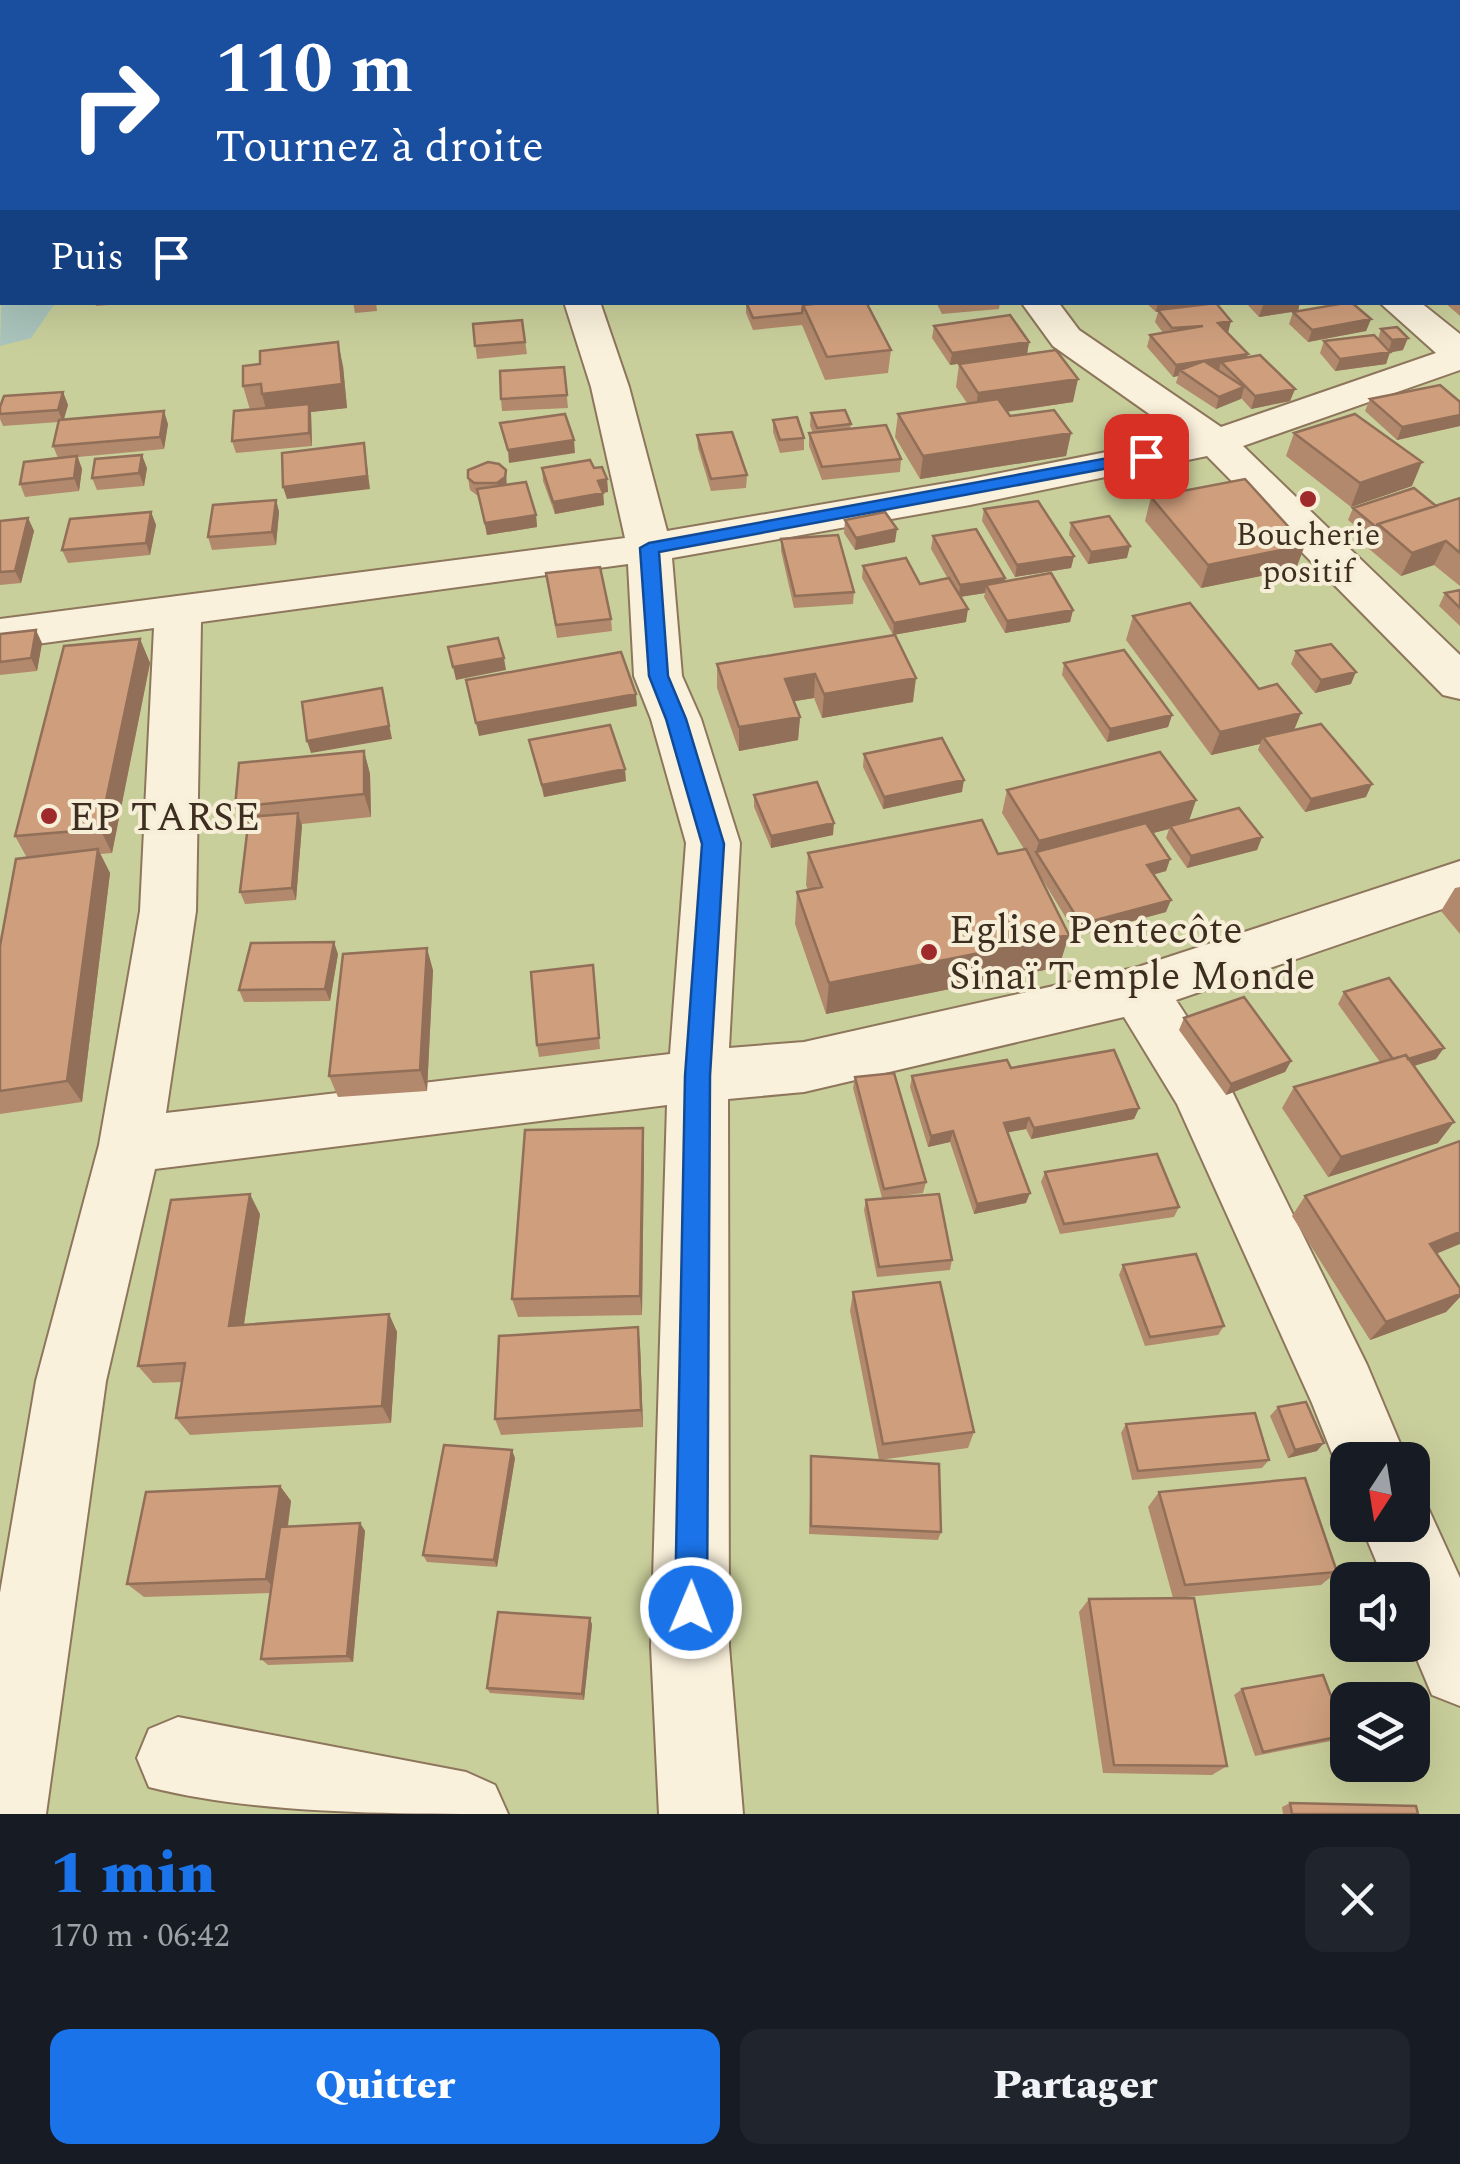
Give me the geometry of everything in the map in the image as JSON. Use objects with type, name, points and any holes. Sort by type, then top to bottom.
[{"type":"street","points":[[583,305],[610,386],[649,548],[658,676],[676,719],[713,844],[698,1076],[690,1646],[702,1814]]},
{"type":"street","points":[[1040,305],[1066,338],[1216,442],[1460,683]]},
{"type":"street","points":[[1401,305],[1460,355]]},
{"type":"street","points":[[0,634],[649,548],[970,492],[1216,442],[1460,355]]},
{"type":"street","points":[[4,1814],[70,1382],[130,1145],[168,912],[178,613]]},
{"type":"street","points":[[130,1145],[698,1076],[804,1067],[1138,990],[1460,882]]},
{"type":"street","points":[[1138,990],[1201,1088],[1364,1442]]},
{"type":"street","points":[[1405,1542],[1460,1666]]},
{"type":"street","points":[[178,1758],[466,1814]]},
{"type":"green space","points":[[0,305],[1460,305],[1460,1814],[0,1814]]},
{"type":"building","points":[[747,305],[803,305],[802,313],[753,318]]},
{"type":"building","points":[[803,305],[868,305],[891,350],[827,357]]},
{"type":"building","points":[[1218,305],[1231,321],[1218,323],[1248,354],[1176,365],[1150,335],[1203,326],[1172,328],[1158,310]]},
{"type":"building","points":[[1355,305],[1371,319],[1312,330],[1293,312]]},
{"type":"building","points":[[1010,315],[1029,342],[952,353],[934,326]]},
{"type":"building","points":[[522,320],[525,342],[475,346],[473,324]]},
{"type":"building","points":[[1397,327],[1408,338],[1392,340],[1381,329]]},
{"type":"building","points":[[1374,335],[1390,352],[1340,359],[1324,341]]},
{"type":"building","points":[[338,342],[342,384],[262,394],[261,384],[243,386],[243,366],[260,364],[260,351]]},
{"type":"building","points":[[1056,350],[1078,379],[978,393],[959,364]]},
{"type":"building","points":[[1260,355],[1295,389],[1255,396],[1221,362]]},
{"type":"building","points":[[1204,361],[1244,387],[1219,397],[1180,370]]},
{"type":"building","points":[[564,367],[567,395],[501,399],[500,371]]},
{"type":"building","points":[[1440,385],[1460,402],[1460,415],[1402,427],[1370,399]]},
{"type":"building","points":[[63,392],[58,410],[0,414],[4,396]]},
{"type":"building","points":[[998,399],[1010,416],[1054,410],[1071,433],[923,456],[898,414]]},
{"type":"building","points":[[309,404],[309,433],[232,441],[234,411]]},
{"type":"building","points":[[845,410],[851,424],[817,428],[811,413]]},
{"type":"building","points":[[164,411],[160,437],[53,446],[59,420]]},
{"type":"building","points":[[565,414],[574,440],[508,450],[500,423]]},
{"type":"building","points":[[1355,414],[1422,462],[1360,483],[1294,433]]},
{"type":"building","points":[[797,417],[804,438],[780,440],[773,420]]},
{"type":"building","points":[[886,425],[901,459],[822,467],[809,433]]},
{"type":"building","points":[[732,432],[747,475],[711,479],[697,435]]},
{"type":"building","points":[[364,443],[367,476],[283,487],[282,453]]},
{"type":"building","points":[[142,455],[139,473],[92,478],[95,459]]},
{"type":"building","points":[[77,456],[74,478],[20,484],[24,462]]},
{"type":"building","points":[[590,460],[594,468],[602,467],[607,479],[598,481],[603,493],[553,502],[542,468]]},
{"type":"building","points":[[488,462],[506,470],[505,477],[497,483],[474,483],[468,478],[468,470]]},
{"type":"building","points":[[1245,479],[1305,545],[1208,565],[1151,497]]},
{"type":"building","points":[[526,482],[536,515],[485,523],[477,489]]},
{"type":"building","points":[[1414,488],[1436,506],[1376,527],[1353,508]]},
{"type":"building","points":[[1460,498],[1460,553],[1446,541],[1412,553],[1378,524]]},
{"type":"building","points":[[276,500],[272,532],[208,537],[213,505]]},
{"type":"building","points":[[1038,501],[1074,556],[1017,565],[984,509]]},
{"type":"building","points":[[151,512],[146,543],[62,550],[70,519]]},
{"type":"building","points":[[885,512],[897,529],[856,538],[845,520]]},
{"type":"building","points":[[1109,516],[1130,546],[1091,552],[1071,523]]},
{"type":"building","points":[[28,518],[15,571],[0,572],[0,521]]},
{"type":"building","points":[[976,529],[1005,578],[960,585],[933,536]]},
{"type":"building","points":[[838,535],[854,592],[795,596],[781,539]]},
{"type":"building","points":[[906,558],[920,584],[949,578],[968,609],[894,623],[863,566]]},
{"type":"building","points":[[600,567],[611,619],[556,625],[546,573]]},
{"type":"building","points":[[1051,573],[1073,610],[1007,621],[986,585]]},
{"type":"building","points":[[1460,590],[1460,608],[1445,593]]},
{"type":"building","points":[[1190,603],[1259,689],[1277,684],[1301,713],[1220,732],[1133,616]]},
{"type":"building","points":[[36,630],[31,658],[0,662],[0,634]]},
{"type":"building","points":[[895,635],[916,678],[824,694],[815,674],[785,679],[800,717],[739,727],[717,664]]},
{"type":"building","points":[[498,638],[504,658],[453,667],[448,647]]},
{"type":"building","points":[[140,639],[100,829],[15,836],[64,646]]},
{"type":"building","points":[[1331,644],[1356,672],[1321,680],[1296,651]]},
{"type":"building","points":[[1124,650],[1172,715],[1110,729],[1064,663]]},
{"type":"building","points":[[621,652],[636,694],[476,723],[466,680]]},
{"type":"building","points":[[382,688],[389,726],[307,741],[302,702]]},
{"type":"building","points":[[1321,724],[1372,784],[1311,799],[1263,737]]},
{"type":"building","points":[[610,725],[625,769],[542,785],[529,740]]},
{"type":"building","points":[[942,738],[964,780],[884,797],[864,754]]},
{"type":"building","points":[[364,751],[364,794],[235,807],[239,763]]},
{"type":"building","points":[[1160,752],[1196,800],[1039,841],[1007,790]]},
{"type":"building","points":[[817,782],[834,823],[771,836],[754,795]]},
{"type":"building","points":[[1239,808],[1262,837],[1191,856],[1170,826]]},
{"type":"building","points":[[298,813],[292,888],[240,892],[249,817]]},
{"type":"building","points":[[982,820],[998,854],[1026,849],[1069,935],[829,983],[797,892],[822,887],[808,853]]},
{"type":"building","points":[[1146,823],[1170,859],[1147,865],[1171,900],[1081,924],[1036,852]]},
{"type":"building","points":[[98,849],[67,1081],[0,1091],[0,946],[16,859]]},
{"type":"building","points":[[334,942],[325,989],[239,990],[251,943]]},
{"type":"building","points":[[427,948],[420,1070],[329,1076],[343,954]]},
{"type":"building","points":[[593,965],[599,1038],[537,1045],[531,972]]},
{"type":"building","points":[[1389,978],[1444,1048],[1408,1059],[1406,1055],[1393,1059],[1344,992]]},
{"type":"building","points":[[1244,997],[1291,1061],[1231,1084],[1184,1018]]},
{"type":"building","points":[[1114,1050],[1139,1108],[1034,1128],[1029,1118],[1004,1123],[1030,1193],[977,1204],[953,1131],[931,1136],[912,1076],[1007,1060],[1011,1068]]},
{"type":"building","points":[[1406,1055],[1454,1122],[1341,1157],[1294,1087]]},
{"type":"building","points":[[894,1073],[926,1182],[884,1189],[855,1077]]},
{"type":"building","points":[[643,1128],[640,1296],[512,1299],[525,1130]]},
{"type":"building","points":[[1460,1141],[1460,1232],[1430,1244],[1460,1288],[1460,1294],[1386,1322],[1305,1196]]},
{"type":"building","points":[[1157,1154],[1179,1207],[1064,1224],[1045,1172]]},
{"type":"building","points":[[250,1194],[229,1326],[389,1314],[382,1406],[176,1418],[185,1363],[138,1366],[171,1200]]},
{"type":"building","points":[[939,1194],[952,1260],[879,1267],[866,1200]]},
{"type":"building","points":[[1196,1254],[1224,1326],[1150,1337],[1123,1265]]},
{"type":"building","points":[[940,1282],[974,1432],[883,1444],[853,1292]]},
{"type":"building","points":[[638,1327],[641,1410],[495,1419],[499,1336]]},
{"type":"building","points":[[1306,1402],[1324,1443],[1295,1450],[1278,1407]]},
{"type":"building","points":[[1255,1413],[1269,1460],[1138,1471],[1126,1424]]},
{"type":"building","points":[[444,1445],[512,1450],[494,1560],[423,1555]]},
{"type":"building","points":[[811,1456],[939,1464],[941,1532],[811,1526]]},
{"type":"building","points":[[1305,1478],[1334,1562],[1330,1562],[1330,1573],[1185,1585],[1159,1492]]},
{"type":"building","points":[[280,1486],[266,1579],[127,1584],[146,1492]]},
{"type":"building","points":[[360,1523],[347,1656],[261,1659],[280,1527]]},
{"type":"building","points":[[1194,1598],[1227,1766],[1114,1765],[1089,1599]]},
{"type":"building","points":[[498,1612],[590,1618],[582,1694],[487,1688]]},
{"type":"building","points":[[1323,1675],[1330,1693],[1330,1738],[1263,1752],[1242,1689]]},
{"type":"building","points":[[1290,1803],[1416,1806],[1418,1814],[1292,1814]]},
{"type":"waterway","points":[[0,320],[11,305]]},
{"type":"place","name":"Boucherie positif","points":[[1308,499]]},
{"type":"place","name":"EP TARSE","points":[[49,816]]},
{"type":"place","name":"Eglise Pentecôte Sinaï Temple Monde","points":[[929,952]]},
{"type":"route","points":[[691,1608],[698,1076],[713,844],[676,719],[658,676],[649,548],[970,492],[1146,456]]}]
